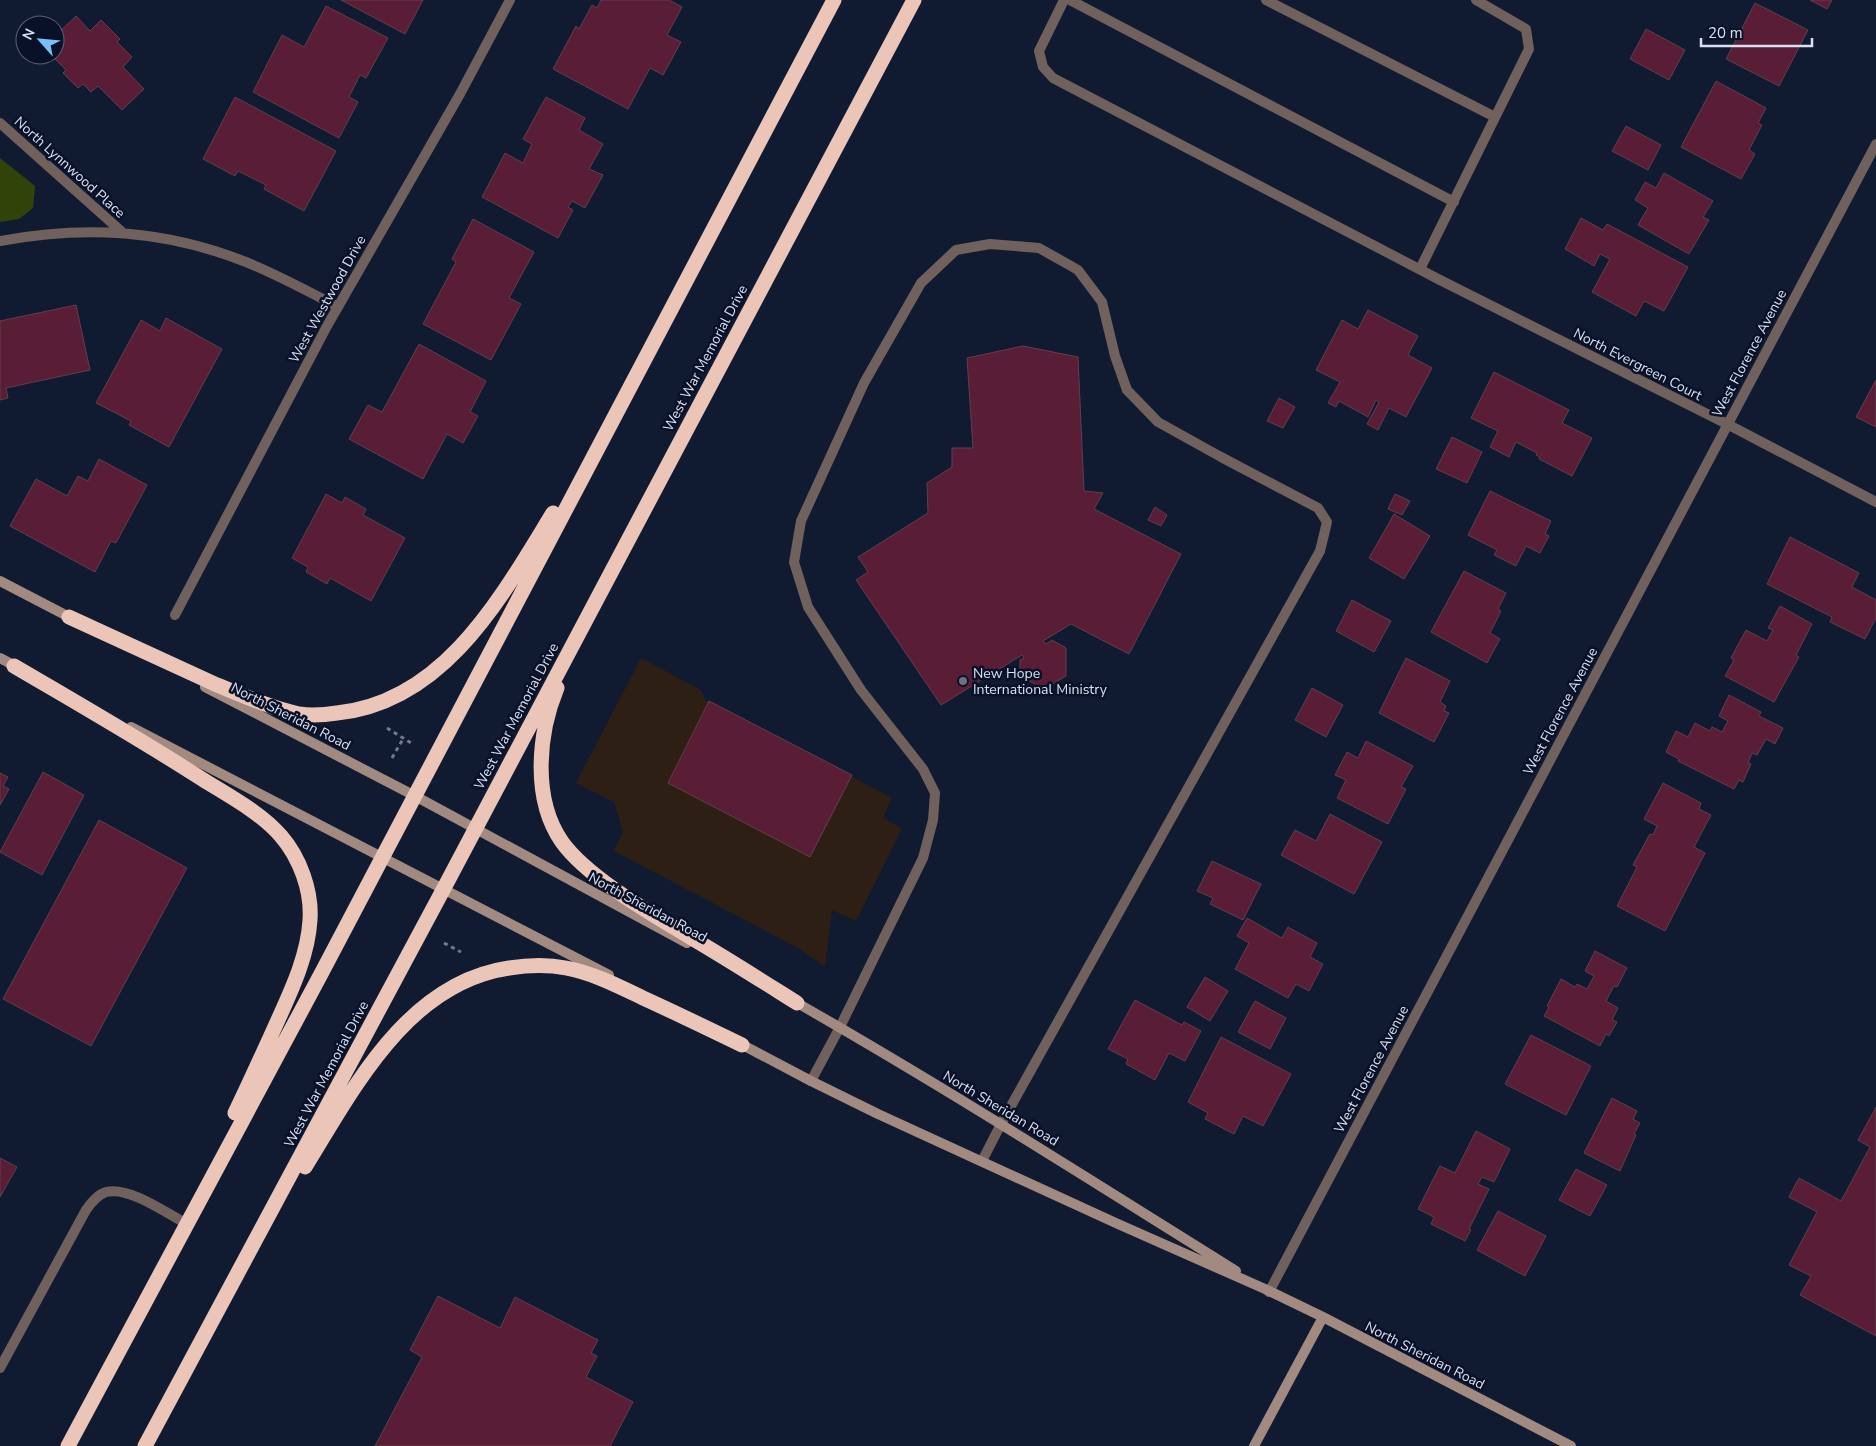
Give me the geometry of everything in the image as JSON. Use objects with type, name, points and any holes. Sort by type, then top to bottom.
[{"type":"highway","points":[[68,1446],[415,796],[834,0]]},
{"type":"highway","name":"West War Memorial Drive","points":[[145,1446],[443,890],[914,0]]},
{"type":"highway","points":[[69,617],[206,680],[279,708],[299,713],[324,715],[349,712],[382,702],[416,684],[439,667],[463,645],[484,620],[539,536],[638,372]]},
{"type":"highway","points":[[631,532],[556,690],[547,721],[542,780],[547,807],[556,833],[577,858],[593,872],[641,906],[797,1003]]},
{"type":"highway","points":[[14,666],[177,763],[254,813],[281,836],[290,847],[302,871],[307,892],[310,920],[307,944],[298,972],[268,1042],[205,1176],[186,1224]]},
{"type":"highway","points":[[189,1364],[294,1186],[362,1076],[400,1030],[430,1002],[450,988],[474,977],[505,968],[538,964],[565,968],[617,985],[742,1044]]},
{"type":"main road","name":"North Sheridan Road","points":[[0,581],[415,796],[840,1027],[1001,1124],[1267,1290]]},
{"type":"main road","name":"North Sheridan Road","points":[[0,658],[811,1081],[878,1114],[1267,1290],[1323,1317],[1570,1446]]},
{"type":"main road","points":[[1254,1446],[1323,1317]]},
{"type":"street","name":"West Westwood Drive","points":[[175,616],[338,307],[468,80],[510,0]]},
{"type":"street","name":"North Evergreen Court","points":[[1064,0],[1039,51],[1044,67],[1053,78],[1420,270],[1727,424],[1876,502]]},
{"type":"street","points":[[1070,0],[1454,202]]},
{"type":"street","points":[[1266,0],[1495,117]]},
{"type":"street","points":[[1420,270],[1529,49],[1526,29],[1476,0]]},
{"type":"street","name":"North Lynnwood Place","points":[[0,123],[122,232]]},
{"type":"street","name":"West Florence Avenue","points":[[1267,1290],[1876,144]]},
{"type":"street","name":"North Lynnwood Place","points":[[0,241],[76,231],[122,232],[166,238],[227,255],[271,273],[338,307]]},
{"type":"street","points":[[811,1081],[840,1027],[923,858],[933,820],[935,793],[923,769],[861,690],[808,607],[794,562],[801,521],[864,383],[921,283],[956,250],[990,244],[1039,248],[1078,270],[1102,302],[1114,356],[1127,390],[1158,422],[1221,458],[1318,508],[1327,522],[1320,550],[982,1160]]},
{"type":"street","points":[[0,1368],[82,1216],[91,1202],[98,1196],[107,1192],[127,1193],[186,1224]]},
{"type":"path","points":[[380,724],[412,743]]},
{"type":"path","points":[[391,760],[403,738]]},
{"type":"path","points":[[441,941],[466,956]]},
{"type":"shaded area","points":[[641,658],[701,690],[705,700],[892,798],[883,818],[902,828],[856,921],[832,910],[825,967],[798,948],[614,851],[623,832],[614,802],[576,783]]},
{"type":"green space","points":[[0,158],[35,186],[33,208],[19,219],[0,222]]},
{"type":"building","points":[[341,0],[423,0],[405,34]]},
{"type":"building","points":[[601,0],[669,0],[682,7],[667,35],[681,42],[663,75],[650,68],[628,109],[553,69],[576,26],[579,29],[592,5],[597,8]]},
{"type":"building","points":[[1810,0],[1832,0],[1827,9]]},
{"type":"building","points":[[1755,3],[1808,30],[1779,86],[1726,59]]},
{"type":"building","points":[[326,6],[388,38],[366,78],[360,75],[349,97],[358,102],[339,138],[253,92],[282,35],[304,47]]},
{"type":"building","points":[[76,16],[90,31],[101,20],[120,39],[117,42],[132,57],[123,67],[144,89],[122,110],[98,86],[91,92],[83,84],[78,88],[63,73],[66,70],[61,65],[65,65],[65,26]]},
{"type":"building","points":[[1646,29],[1685,50],[1669,80],[1630,59]]},
{"type":"building","points":[[1716,81],[1766,108],[1758,123],[1762,125],[1749,150],[1755,154],[1741,179],[1681,147]]},
{"type":"building","points":[[235,97],[336,151],[304,211],[264,189],[266,185],[238,171],[235,176],[203,159]]},
{"type":"building","points":[[546,97],[585,118],[579,130],[603,144],[589,169],[603,175],[585,208],[572,201],[568,207],[573,210],[558,238],[482,197],[505,153],[523,163],[532,144],[523,139]]},
{"type":"building","points":[[1626,126],[1661,145],[1648,170],[1612,151]]},
{"type":"building","points":[[1664,173],[1713,201],[1703,217],[1709,220],[1689,254],[1638,225],[1648,208],[1635,200],[1645,182],[1656,188]]},
{"type":"building","points":[[1581,218],[1603,230],[1607,224],[1688,267],[1664,311],[1644,301],[1636,316],[1592,292],[1610,259],[1600,254],[1594,266],[1565,249]]},
{"type":"building","points":[[473,219],[534,252],[509,298],[521,304],[491,360],[423,324],[456,262],[452,259]]},
{"type":"building","points":[[76,305],[90,370],[6,388],[8,398],[0,400],[0,321]]},
{"type":"building","points":[[1368,310],[1418,336],[1408,355],[1432,368],[1406,417],[1389,408],[1378,430],[1367,424],[1379,402],[1376,400],[1368,417],[1339,401],[1336,407],[1328,403],[1340,382],[1316,370],[1342,320],[1358,329]]},
{"type":"building","points":[[166,318],[222,349],[169,447],[129,425],[131,421],[96,403],[141,320],[160,331]]},
{"type":"building","points":[[419,344],[486,381],[470,412],[478,416],[463,443],[447,434],[423,479],[349,439],[368,405],[382,412]]},
{"type":"building","points":[[1023,346],[1078,357],[1084,491],[1103,493],[1094,509],[1181,554],[1129,654],[1071,624],[1043,641],[1046,644],[1052,640],[1066,648],[1066,676],[1044,689],[1020,676],[1020,660],[1024,658],[1022,655],[941,705],[856,580],[868,572],[858,557],[928,513],[927,483],[952,467],[952,448],[973,448],[967,358]]},
{"type":"building","points":[[1494,372],[1569,410],[1562,423],[1592,438],[1572,476],[1539,459],[1540,457],[1536,455],[1537,453],[1516,442],[1509,457],[1490,447],[1498,431],[1471,418]]},
{"type":"building","points":[[1876,380],[1876,427],[1856,417]]},
{"type":"building","points":[[1279,398],[1295,407],[1283,428],[1267,421]]},
{"type":"building","points":[[1452,437],[1482,452],[1467,483],[1436,469]]},
{"type":"building","points":[[99,459],[147,485],[116,543],[111,541],[95,572],[10,526],[36,479],[67,496],[78,476],[88,481]]},
{"type":"building","points":[[1490,491],[1551,521],[1545,534],[1549,536],[1540,553],[1526,546],[1516,566],[1494,555],[1497,550],[1468,535]]},
{"type":"building","points":[[326,494],[342,503],[345,497],[366,509],[363,515],[405,538],[371,601],[330,578],[327,584],[306,572],[308,567],[292,558]]},
{"type":"building","points":[[1395,494],[1410,501],[1402,515],[1388,509]]},
{"type":"building","points":[[1155,507],[1167,515],[1161,526],[1148,520]]},
{"type":"building","points":[[1394,514],[1430,536],[1404,579],[1369,558]]},
{"type":"building","points":[[1790,537],[1859,573],[1852,587],[1876,600],[1876,618],[1865,639],[1830,622],[1832,617],[1767,584]]},
{"type":"building","points":[[1464,571],[1506,593],[1498,609],[1501,611],[1490,633],[1500,639],[1487,663],[1431,632]]},
{"type":"building","points":[[1352,600],[1391,621],[1374,652],[1336,631]]},
{"type":"building","points":[[1780,606],[1812,624],[1796,655],[1799,657],[1774,702],[1725,676],[1734,660],[1731,658],[1746,630],[1767,641],[1773,630],[1768,628]]},
{"type":"building","points":[[1406,658],[1450,681],[1440,702],[1446,706],[1444,711],[1449,713],[1434,742],[1379,713]]},
{"type":"building","points":[[1312,688],[1343,705],[1326,737],[1295,720]]},
{"type":"building","points":[[1729,695],[1761,712],[1759,716],[1783,728],[1775,744],[1766,739],[1757,755],[1752,753],[1748,763],[1751,764],[1743,782],[1739,780],[1734,789],[1678,761],[1679,759],[1666,752],[1676,731],[1688,737],[1695,723],[1710,731],[1712,727],[1722,732],[1728,721],[1719,716]]},
{"type":"building","points":[[709,701],[852,775],[810,857],[668,783]]},
{"type":"building","points":[[1366,741],[1413,766],[1401,787],[1406,789],[1388,824],[1337,798],[1346,780],[1335,775],[1347,752],[1358,758]]},
{"type":"building","points":[[43,772],[84,795],[42,875],[0,852]]},
{"type":"building","points":[[0,773],[8,777],[3,786],[9,789],[0,805]]},
{"type":"building","points":[[1663,783],[1701,803],[1699,809],[1711,815],[1694,847],[1705,853],[1665,931],[1617,906],[1637,867],[1633,865],[1650,834],[1653,835],[1657,826],[1644,819]]},
{"type":"building","points":[[1330,814],[1382,842],[1354,894],[1281,855],[1295,830],[1316,841]]},
{"type":"building","points":[[99,820],[187,868],[91,1046],[3,999]]},
{"type":"building","points":[[1212,861],[1261,884],[1243,920],[1210,904],[1213,898],[1197,891]]},
{"type":"building","points":[[1247,918],[1282,938],[1288,927],[1317,943],[1310,957],[1323,964],[1309,991],[1296,984],[1288,998],[1235,969],[1249,943],[1237,936]]},
{"type":"building","points":[[1595,951],[1627,968],[1617,987],[1614,986],[1606,1001],[1618,1008],[1612,1020],[1617,1022],[1609,1036],[1606,1034],[1600,1046],[1544,1016],[1561,979],[1575,987],[1577,984],[1587,989],[1594,976],[1585,971]]},
{"type":"building","points":[[1205,977],[1228,991],[1210,1021],[1187,1007]]},
{"type":"building","points":[[1135,1000],[1182,1025],[1184,1022],[1201,1031],[1185,1061],[1169,1053],[1155,1080],[1126,1064],[1128,1059],[1108,1049]]},
{"type":"building","points":[[1255,1001],[1286,1018],[1270,1049],[1238,1032]]},
{"type":"building","points":[[1531,1035],[1591,1066],[1566,1115],[1505,1084]]},
{"type":"building","points":[[1221,1037],[1291,1074],[1263,1126],[1243,1116],[1234,1134],[1205,1119],[1208,1113],[1188,1102]]},
{"type":"building","points":[[1612,1098],[1637,1111],[1633,1119],[1640,1123],[1620,1171],[1584,1153]]},
{"type":"building","points":[[1876,1107],[1876,1336],[1800,1295],[1811,1276],[1789,1265],[1817,1212],[1789,1197],[1799,1178],[1841,1201],[1870,1147],[1858,1140]]},
{"type":"building","points":[[1476,1131],[1510,1149],[1494,1182],[1482,1177],[1478,1184],[1489,1189],[1465,1241],[1431,1224],[1434,1217],[1418,1209],[1440,1166],[1455,1173]]},
{"type":"building","points":[[0,1158],[17,1167],[0,1197]]},
{"type":"building","points":[[1576,1169],[1607,1185],[1590,1216],[1559,1200]]},
{"type":"building","points":[[1498,1211],[1546,1236],[1525,1276],[1477,1250]]},
{"type":"building","points":[[438,1296],[500,1328],[515,1297],[598,1340],[591,1353],[597,1356],[586,1377],[633,1402],[610,1446],[375,1446],[422,1357],[410,1350]]},
{"type":"place","name":"New Hope International Ministry","points":[[963,681]]}]
